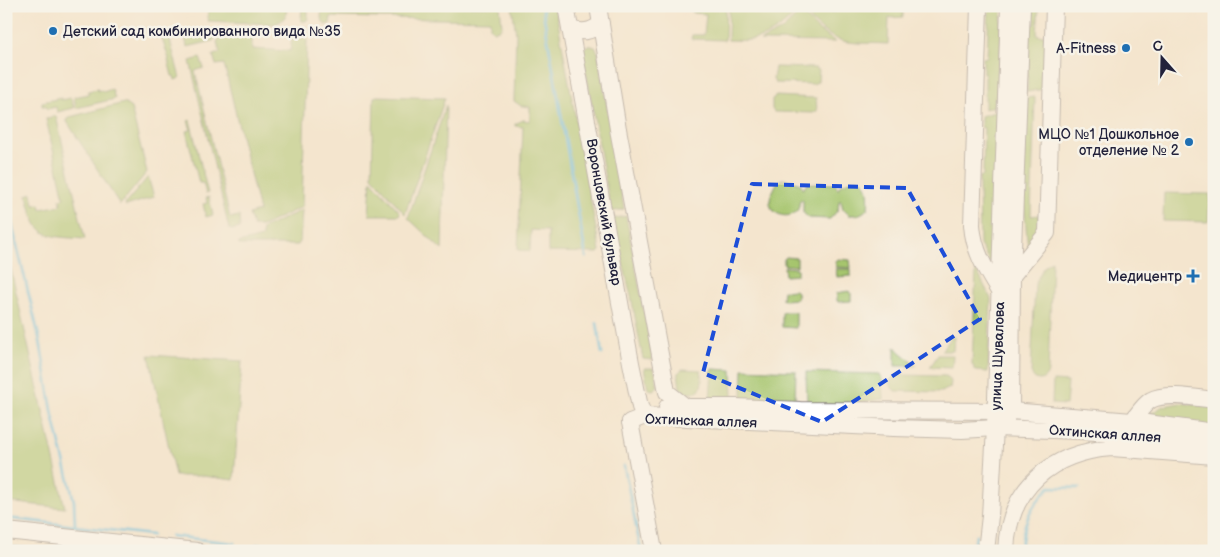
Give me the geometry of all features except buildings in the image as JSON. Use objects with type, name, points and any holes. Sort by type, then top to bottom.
[{"type":"street","name":"Воронцовский бульвар","points":[[566,6],[631,363],[654,551]]},
{"type":"street","name":"Воронцовский бульвар","points":[[598,6],[666,392]]},
{"type":"street","points":[[978,6],[973,242],[1000,292]]},
{"type":"street","name":"улица Шувалова","points":[[1003,411],[1000,292],[1009,6]]},
{"type":"street","name":"улица Шувалова","points":[[986,551],[995,428],[1003,411],[1012,276],[1022,6]]},
{"type":"street","points":[[1012,276],[1047,233],[1054,6]]},
{"type":"street","points":[[570,29],[580,32],[592,30],[600,24]]},
{"type":"street","points":[[574,49],[582,43],[593,40],[604,42]]},
{"type":"street","points":[[638,411],[643,402],[649,405],[656,403],[662,399],[666,392],[686,407]]},
{"type":"street","points":[[1132,421],[1152,399],[1170,396],[1214,400]]},
{"type":"street","name":"Охтинская аллея","points":[[638,411],[686,407],[1003,411],[1132,421],[1214,432]]},
{"type":"street","name":"Охтинская аллея","points":[[638,411],[894,428],[962,430],[995,428],[1128,434],[1214,444]]},
{"type":"street","points":[[1006,551],[1008,527],[1018,502],[1040,475],[1059,462],[1077,454],[1096,449],[1112,448],[1214,456]]},
{"type":"street","points":[[6,531],[197,551]]},
{"type":"highlighted area","points":[[752,184],[907,188],[980,319],[822,422],[703,373]]},
{"type":"green space","points":[[213,6],[287,6],[284,18],[274,24],[208,21],[208,11]]},
{"type":"green space","points":[[302,6],[308,6],[308,19],[306,21],[301,19]]},
{"type":"green space","points":[[322,6],[500,6],[502,26],[499,30],[494,31],[490,28],[490,20],[331,17],[330,24],[325,25],[321,18]]},
{"type":"green space","points":[[512,6],[555,6],[600,251],[598,253],[548,252],[548,231],[531,230],[530,251],[518,250],[523,127],[515,126],[515,124],[523,120],[530,121],[530,107],[521,106],[514,101],[516,34]]},
{"type":"green space","points":[[726,6],[725,40],[691,39],[692,35],[704,35],[706,14],[693,13],[692,7]]},
{"type":"green space","points":[[729,6],[762,6],[769,10],[797,11],[782,26],[763,37],[746,40],[728,40]]},
{"type":"green space","points":[[843,6],[901,7],[903,8],[903,17],[889,18],[888,44],[858,43],[842,41],[829,35],[805,11],[834,12]]},
{"type":"green space","points":[[989,6],[1002,6],[998,105],[985,109],[983,58],[987,57]]},
{"type":"green space","points":[[1030,6],[1039,6],[1037,35],[1047,36],[1044,89],[1027,92]]},
{"type":"green space","points":[[801,12],[818,30],[836,42],[760,41],[782,30]]},
{"type":"green space","points":[[186,33],[218,34],[213,41],[187,47]]},
{"type":"green space","points":[[221,35],[252,36],[252,49],[290,51],[292,38],[305,38],[307,40],[302,207],[262,226],[253,226],[249,214],[259,211],[224,64],[216,65],[213,55],[220,53],[217,42]]},
{"type":"green space","points":[[168,38],[180,78],[175,80],[174,76],[172,76],[169,59],[162,39]]},
{"type":"green space","points":[[588,45],[595,47],[598,52],[624,209],[611,212],[583,55],[583,49]]},
{"type":"green space","points":[[200,58],[204,68],[195,71],[230,218],[239,216],[240,228],[232,230],[229,229],[190,61]]},
{"type":"green space","points":[[775,67],[815,68],[819,70],[818,81],[814,84],[775,83],[773,79]]},
{"type":"green space","points":[[98,89],[98,91],[102,90],[103,92],[112,89],[115,99],[76,108],[74,97],[89,94],[88,91]]},
{"type":"green space","points":[[776,96],[816,98],[817,111],[813,113],[774,112],[772,109],[772,99]]},
{"type":"green space","points":[[374,97],[445,98],[405,214],[372,176]]},
{"type":"green space","points":[[1035,97],[1031,216],[1039,215],[1039,234],[1028,250],[1023,192],[1026,98]]},
{"type":"green space","points":[[61,98],[61,100],[71,98],[74,108],[57,112],[56,107],[47,109],[46,106],[42,106],[42,102]]},
{"type":"green space","points":[[124,103],[131,108],[147,172],[120,205],[66,120],[70,117]]},
{"type":"green space","points":[[446,105],[442,250],[408,218]]},
{"type":"green space","points":[[998,111],[993,268],[980,245],[979,177],[983,176],[984,128],[981,127],[981,116]]},
{"type":"green space","points":[[56,116],[85,239],[60,237],[44,232],[34,220],[27,195],[32,193],[34,205],[40,204],[41,209],[61,205],[60,199],[64,198],[46,119]]},
{"type":"green space","points":[[190,120],[208,193],[206,194],[203,183],[199,183],[186,131],[191,130],[188,121]]},
{"type":"green space","points":[[148,177],[154,197],[126,206],[125,204]]},
{"type":"green space","points":[[781,179],[801,184],[803,189],[810,183],[835,184],[838,189],[840,185],[859,179],[867,187],[868,208],[859,214],[849,215],[843,209],[841,201],[839,201],[838,210],[830,219],[808,218],[803,212],[803,200],[800,200],[798,210],[793,214],[780,215],[773,209],[770,201],[775,186]]},
{"type":"green space","points":[[371,180],[400,212],[399,215],[369,215]]},
{"type":"green space","points":[[1164,193],[1210,194],[1208,222],[1163,221]]},
{"type":"green space","points":[[209,197],[213,215],[206,217],[203,204],[207,203],[206,198]]},
{"type":"green space","points":[[302,210],[300,242],[298,245],[239,245],[239,243],[262,237],[262,229]]},
{"type":"green space","points":[[626,216],[653,360],[643,359],[631,296],[612,219]]},
{"type":"green space","points":[[6,248],[65,508],[6,502]]},
{"type":"green space","points":[[786,257],[797,258],[797,266],[784,265]]},
{"type":"green space","points":[[838,259],[850,260],[851,268],[836,267]]},
{"type":"green space","points":[[1052,261],[1048,372],[1045,378],[1037,380],[1031,373],[1035,284],[1043,268]]},
{"type":"green space","points":[[784,267],[797,268],[797,275],[785,276]]},
{"type":"green space","points":[[836,269],[851,269],[851,276],[837,277]]},
{"type":"green space","points":[[976,269],[991,299],[988,372],[976,371],[972,364]]},
{"type":"green space","points":[[795,290],[797,292],[797,299],[782,299],[783,291]]},
{"type":"green space","points":[[849,291],[851,293],[851,301],[838,302],[837,293]]},
{"type":"green space","points":[[796,312],[796,328],[782,327],[782,313]]},
{"type":"green space","points":[[954,337],[953,351],[941,351]]},
{"type":"green space","points":[[895,347],[916,365],[916,366],[895,366]]},
{"type":"green space","points":[[149,355],[242,361],[234,480],[202,476],[175,476]]},
{"type":"green space","points":[[938,355],[953,355],[952,368],[930,367]]},
{"type":"green space","points":[[644,368],[654,368],[658,386],[653,390],[648,389]]},
{"type":"green space","points":[[682,369],[701,370],[702,384],[699,390],[686,393],[680,388],[678,373]]},
{"type":"green space","points":[[712,369],[732,370],[733,396],[731,399],[710,401]]},
{"type":"green space","points":[[743,369],[796,371],[795,399],[793,403],[744,401],[742,396]]},
{"type":"green space","points":[[806,372],[879,374],[882,379],[883,399],[836,405],[807,403]]},
{"type":"green space","points":[[899,375],[946,376],[951,382],[950,388],[941,392],[895,391],[890,386],[890,381]]},
{"type":"green space","points":[[1053,381],[1068,382],[1066,405],[1052,404]]},
{"type":"green space","points":[[1180,403],[1214,407],[1214,428],[1150,416],[1150,414],[1163,406]]},
{"type":"waterway","points":[[542,6],[586,257]]},
{"type":"waterway","points":[[6,200],[40,341],[53,416],[74,501],[75,525]]},
{"type":"waterway","points":[[597,323],[602,354]]},
{"type":"waterway","points":[[624,466],[641,551]]},
{"type":"waterway","points":[[1021,551],[1023,532],[1029,516],[1043,494],[1050,487],[1079,488]]},
{"type":"waterway","points":[[6,518],[152,535]]},
{"type":"waterway","points":[[974,551],[976,535]]},
{"type":"waterway","points":[[171,536],[234,543]]},
{"type":"waterway","points":[[257,545],[314,551]]},
{"type":"waterway","points":[[6,547],[44,551]]},
{"type":"place","name":"Детский сад комбинированного вида №35","points":[[53,31]]},
{"type":"place","name":"A-Fitness","points":[[1126,48]]},
{"type":"place","name":"МЦО №1 Дошкольное отделение № 2","points":[[1189,142]]},
{"type":"place","name":"Медицентр","points":[[1193,276]]}]
